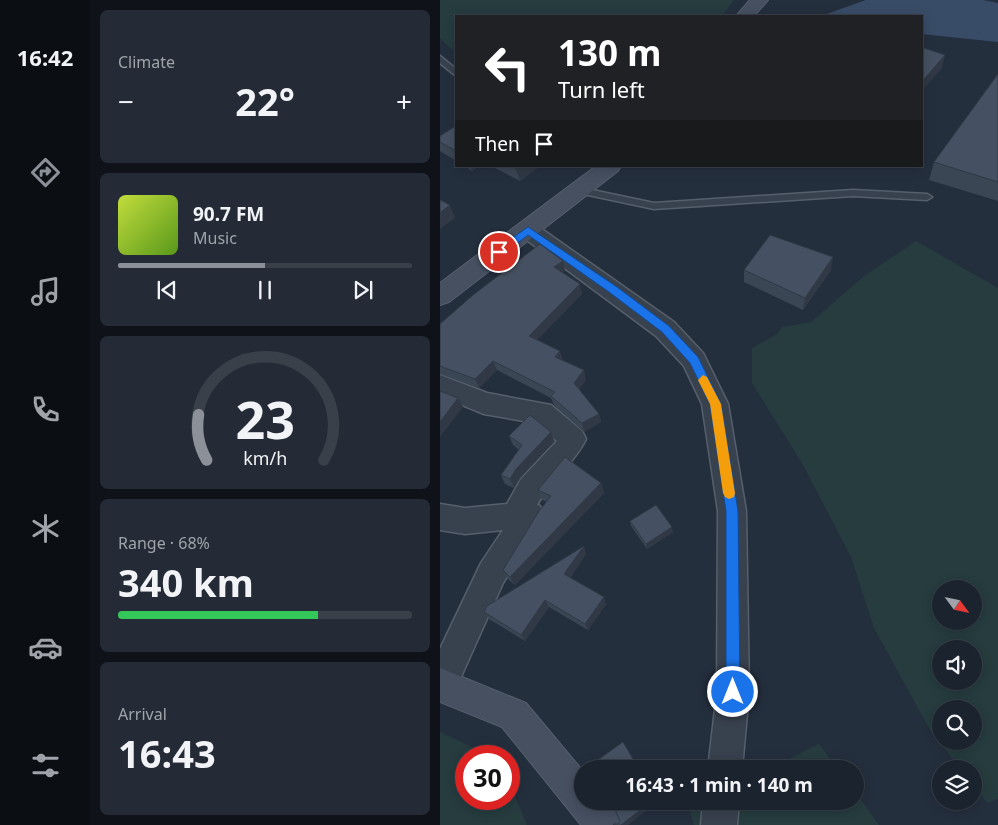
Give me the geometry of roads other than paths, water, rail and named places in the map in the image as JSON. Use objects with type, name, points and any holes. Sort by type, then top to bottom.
[{"type":"main road","points":[[746,15],[759,0]]},
{"type":"main road","points":[[440,296],[528,230],[607,167]]},
{"type":"main road","points":[[440,685],[514,715],[574,788]]},
{"type":"main road","points":[[592,810],[602,825]]},
{"type":"street","points":[[528,230],[665,329],[694,360],[715,404],[732,511],[733,692],[726,760]]},
{"type":"street","points":[[440,385],[484,403],[542,413],[573,439],[565,451],[532,488],[516,516]]},
{"type":"street","points":[[440,517],[465,521],[530,515],[492,573],[440,685]]},
{"type":"street","points":[[719,825],[720,810]]},
{"type":"lane","points":[[440,59],[455,72]]},
{"type":"lane","points":[[578,190],[654,206],[853,193],[927,197]]},
{"type":"water","points":[[866,0],[983,0],[998,3],[998,42],[923,34],[923,15],[824,15]]}]
